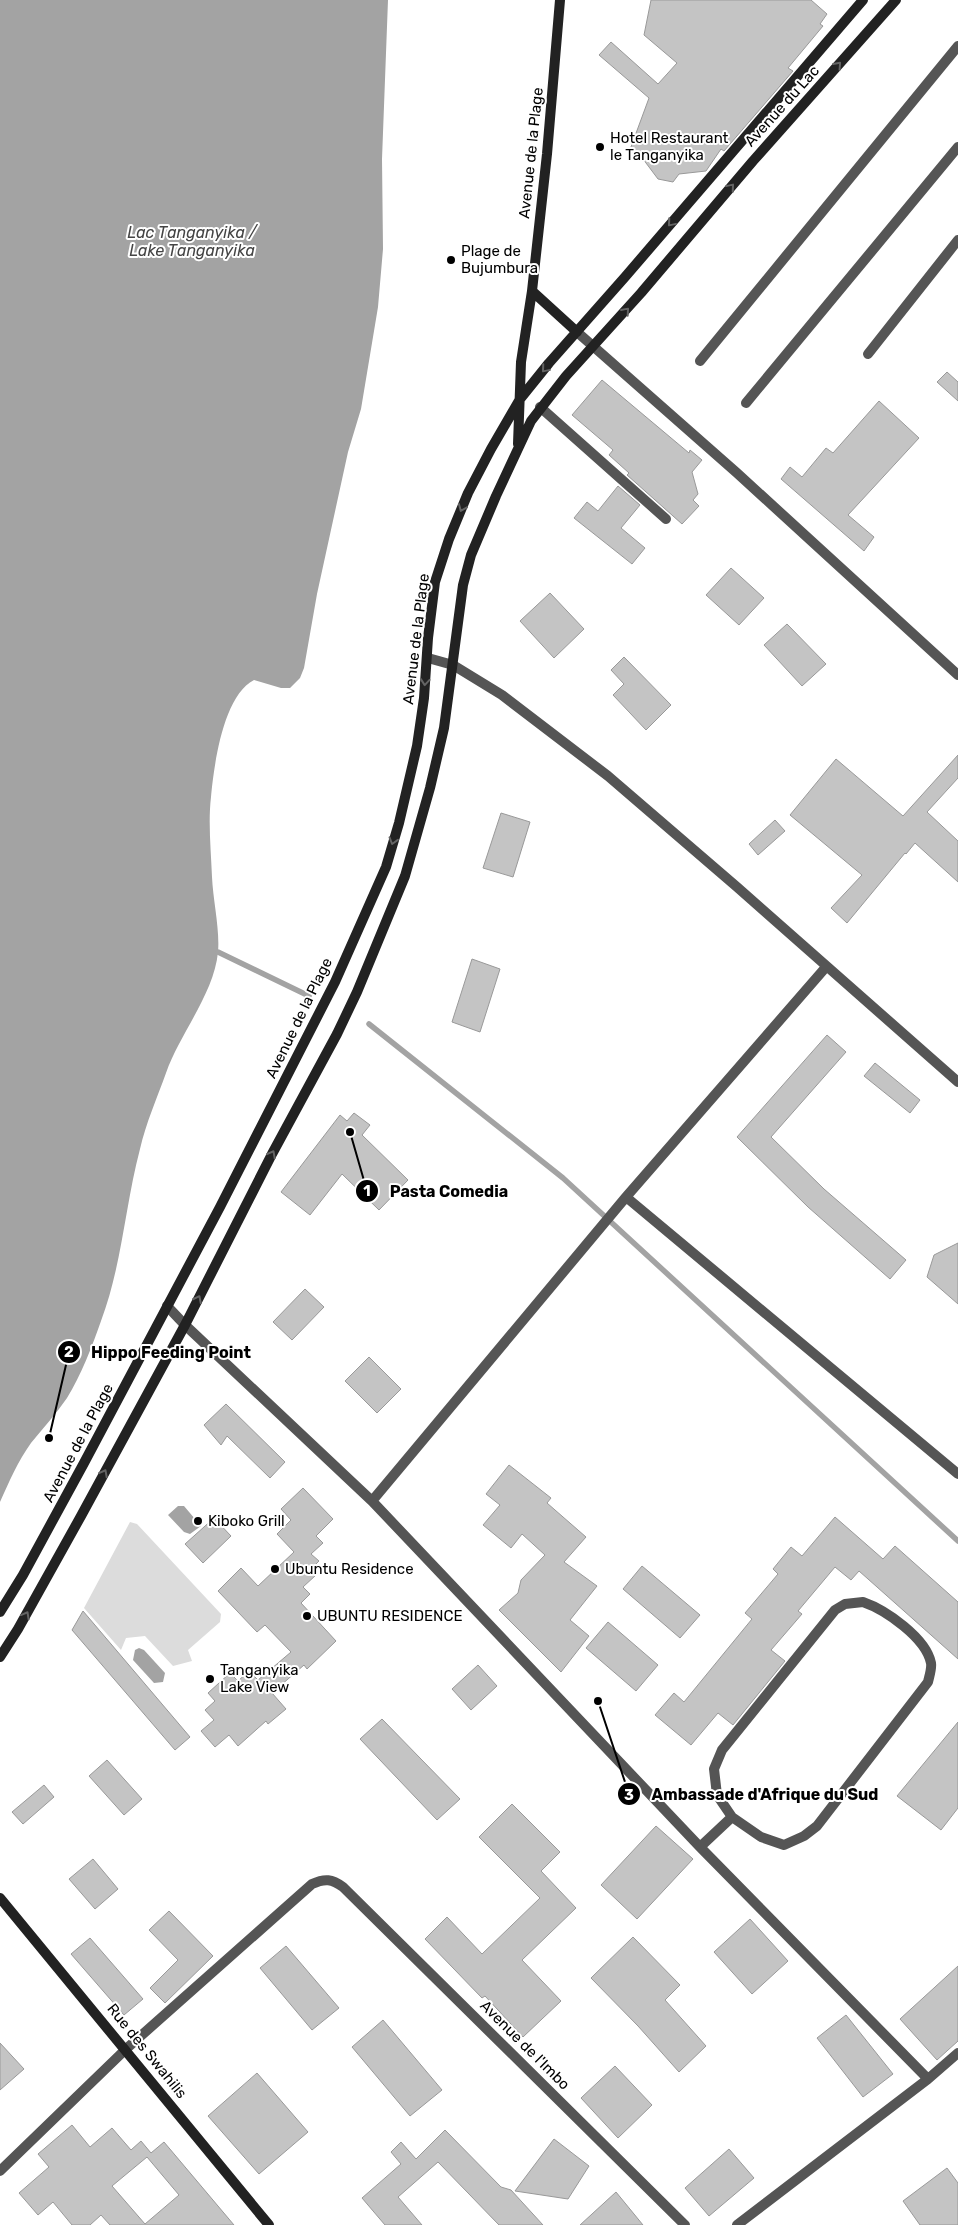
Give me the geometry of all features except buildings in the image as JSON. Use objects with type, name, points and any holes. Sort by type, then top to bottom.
[{"type":"main road","name":"Avenue de la Plage","points":[[518,449],[520,362],[532,291],[547,154],[560,0]]},
{"type":"main road","name":"Avenue du Lac","points":[[577,332],[863,0]]},
{"type":"main road","name":"Avenue du Lac","points":[[594,347],[753,161],[896,0]]},
{"type":"main road","points":[[532,291],[577,332]]},
{"type":"main road","name":"Avenue de la Plage","points":[[0,1612],[56,1515],[317,1018],[386,867],[399,823],[417,746],[435,582],[449,539],[468,493],[520,399],[577,332]]},
{"type":"main road","name":"Avenue de la Plage","points":[[0,1656],[18,1629],[81,1516],[337,1034],[405,876],[430,788],[444,728],[463,585],[471,556],[518,449],[540,408],[566,376],[594,347]]},
{"type":"main road","name":"Rue des Swahilis","points":[[0,1898],[269,2225]]},
{"type":"street","points":[[700,361],[958,46]]},
{"type":"street","points":[[746,402],[958,147]]},
{"type":"street","points":[[868,354],[958,240]]},
{"type":"street","points":[[577,332],[737,473],[958,674]]},
{"type":"street","points":[[540,408],[666,519]]},
{"type":"street","points":[[428,658],[453,665],[502,695],[608,776],[958,1082]]},
{"type":"street","points":[[372,1502],[626,1197],[826,967]]},
{"type":"street","points":[[626,1197],[958,1474]]},
{"type":"street","points":[[167,1306],[184,1325],[372,1502],[700,1847],[928,2079]]},
{"type":"street","points":[[863,1602],[877,1607],[918,1638],[931,1664],[928,1682],[816,1826],[804,1836],[784,1845],[761,1837],[732,1817],[718,1795],[714,1769],[722,1750],[835,1610],[845,1604],[863,1602]]},
{"type":"street","points":[[700,1847],[732,1817]]},
{"type":"street","name":"Avenue de l'Imbo","points":[[126,2049],[312,1884],[323,1879],[334,1880],[343,1886],[685,2225]]},
{"type":"street","points":[[0,2170],[126,2049]]},
{"type":"street","points":[[737,2225],[928,2079],[958,2053]]},
{"type":"shaded area","points":[[130,1522],[137,1524],[221,1614],[220,1622],[188,1650],[192,1661],[173,1666],[145,1636],[126,1638],[121,1650],[84,1608]]},
{"type":"water","name":"Lac Tanganyika / Lake Tanganyika","points":[[0,0],[388,0],[382,159],[383,249],[378,307],[361,409],[348,452],[317,594],[304,668],[300,678],[290,688],[281,688],[254,680],[243,688],[235,701],[222,732],[212,783],[210,807],[212,877],[218,943],[215,968],[203,998],[172,1058],[142,1139],[114,1279],[90,1351],[67,1398],[26,1450],[0,1502]]},
{"type":"water","points":[[178,1506],[184,1506],[201,1526],[190,1534],[184,1532],[168,1515]]},
{"type":"water","points":[[139,1648],[144,1650],[165,1673],[163,1682],[154,1683],[133,1660],[135,1650]]},
{"type":"waterway","points":[[218,952],[309,996]]},
{"type":"waterway","points":[[369,1024],[563,1178],[958,1541]]},
{"type":"place","name":"Hotel Restaurant le Tanganyika","points":[[600,147]]},
{"type":"place","name":"Plage de Bujumbura","points":[[451,260]]},
{"type":"place","name":"Pasta Comedia","points":[[350,1132]]},
{"type":"place","name":"Hippo Feeding Point","points":[[49,1438]]},
{"type":"place","name":"Kiboko Grill","points":[[198,1521]]},
{"type":"place","name":"Ubuntu Residence","points":[[275,1569]]},
{"type":"place","name":"UBUNTU RESIDENCE","points":[[307,1616]]},
{"type":"place","name":"Tanganyika Lake View","points":[[210,1679]]},
{"type":"place","name":"Ambassade d'Afrique du Sud","points":[[598,1701]]}]
